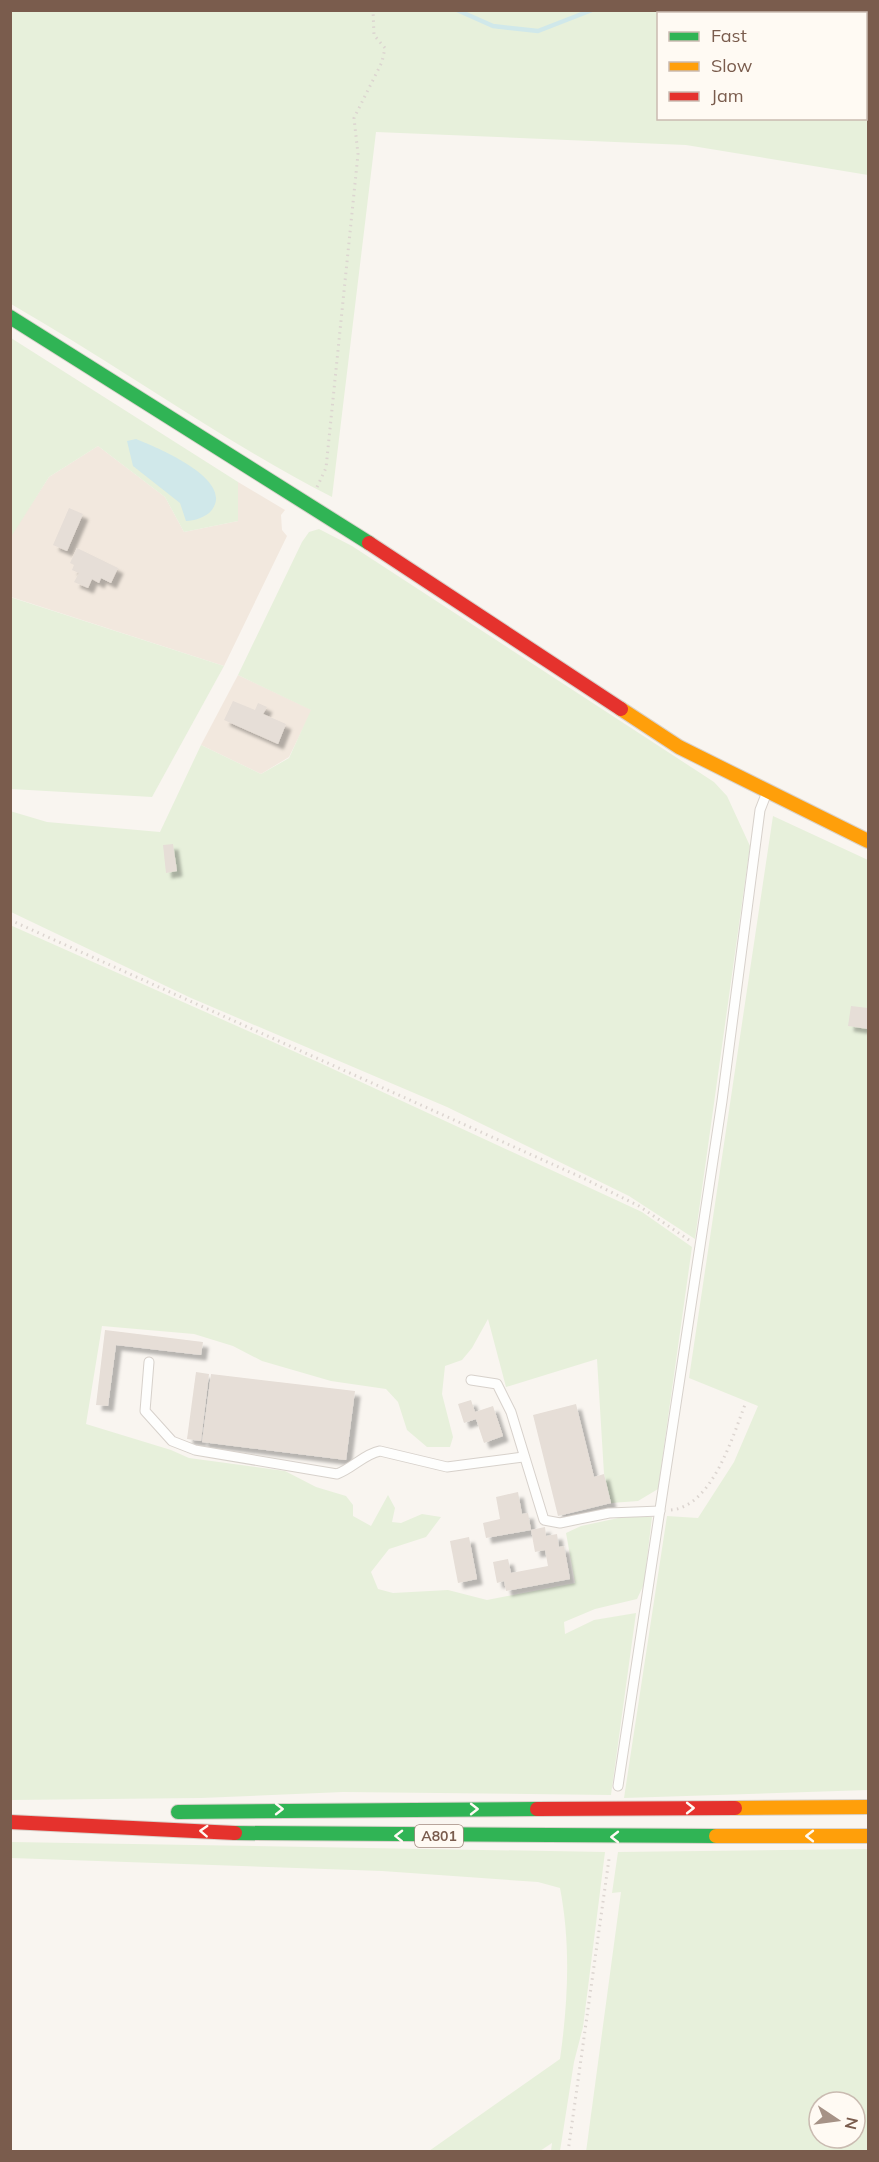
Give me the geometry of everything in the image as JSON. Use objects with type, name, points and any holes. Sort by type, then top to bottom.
[{"type":"main road","points":[[10,317],[310,505],[679,747],[868,841]]},
{"type":"main road","name":"A801","points":[[165,1812],[868,1806]]},
{"type":"main road","points":[[10,1816],[129,1813]]},
{"type":"main road","name":"A801","points":[[10,1822],[262,1834],[532,1837],[868,1836]]},
{"type":"lane","points":[[618,1786],[700,1244],[760,810],[767,792]]},
{"type":"lane","points":[[149,1362],[144,1411],[172,1441],[195,1450],[337,1474],[352,1469],[370,1453],[380,1451],[447,1467],[523,1457]]},
{"type":"lane","points":[[471,1380],[497,1384],[511,1412],[544,1520],[560,1524],[609,1513],[660,1511]]},
{"type":"path","points":[[310,505],[326,468],[358,154],[354,118],[382,62],[385,48],[374,35],[373,10]]},
{"type":"path","points":[[10,920],[583,1178],[639,1206],[686,1239],[700,1244]]},
{"type":"path","points":[[660,1511],[676,1509],[697,1497],[721,1466],[746,1402]]},
{"type":"path","points":[[568,2151],[609,1858]]},
{"type":"shaded area","points":[[98,446],[165,497],[184,532],[238,521],[238,482],[285,510],[281,515],[282,530],[287,536],[224,666],[11,597],[10,537],[49,477]]},
{"type":"shaded area","points":[[238,675],[312,710],[289,757],[261,774],[201,745]]},
{"type":"green space","points":[[11,11],[868,11],[868,175],[686,145],[376,132],[332,497],[250,452],[11,304]]},
{"type":"green space","points":[[11,338],[238,482],[238,521],[184,532],[165,497],[98,446],[49,477],[11,537]]},
{"type":"green space","points":[[319,529],[352,546],[714,782],[727,796],[750,846],[695,1239],[629,1196],[447,1107],[191,998],[11,912],[10,811],[47,822],[160,832],[201,745],[261,774],[289,758],[311,710],[238,675],[302,542],[309,532]]},
{"type":"green space","points":[[10,597],[224,666],[152,797],[11,789]]},
{"type":"green space","points":[[773,816],[868,860],[868,1790],[624,1798],[667,1516],[698,1518],[734,1462],[758,1406],[689,1378]]},
{"type":"green space","points":[[10,925],[320,1063],[642,1212],[692,1247],[658,1489],[638,1501],[611,1503],[604,1474],[597,1359],[506,1387],[488,1319],[472,1348],[462,1360],[445,1366],[442,1394],[453,1437],[450,1447],[427,1447],[407,1430],[398,1402],[386,1389],[331,1381],[262,1361],[233,1346],[194,1334],[102,1326],[86,1424],[171,1450],[189,1458],[285,1471],[316,1487],[346,1496],[353,1505],[353,1516],[371,1526],[388,1495],[395,1508],[392,1522],[401,1523],[422,1514],[441,1517],[426,1537],[389,1549],[371,1572],[378,1589],[393,1593],[448,1590],[487,1600],[575,1583],[566,1533],[581,1526],[623,1517],[652,1517],[644,1584],[637,1599],[595,1609],[564,1622],[565,1634],[594,1620],[636,1613],[611,1795],[343,1792],[201,1798],[11,1800]]},
{"type":"green space","points":[[11,1842],[605,1852],[583,2027],[574,2062],[560,2151],[551,2151],[552,2143],[540,2151],[429,2151],[560,2059],[565,2016],[567,1952],[560,1888],[538,1882],[382,1871],[11,1858]]},
{"type":"green space","points":[[868,1849],[868,2151],[586,2152],[621,1892],[612,1893],[618,1852]]},
{"type":"water","points":[[136,439],[175,457],[204,477],[213,488],[216,499],[211,511],[200,518],[186,521],[180,503],[133,466],[127,441]]},
{"type":"building","points":[[69,508],[83,514],[67,551],[53,545]]},
{"type":"building","points":[[77,548],[118,568],[111,583],[101,578],[99,583],[92,579],[88,588],[74,582],[79,573],[72,570],[74,565],[70,563]]},
{"type":"building","points":[[233,701],[255,710],[258,703],[267,707],[263,714],[286,724],[278,744],[224,720]]},
{"type":"building","points":[[173,844],[177,871],[166,873],[163,845]]},
{"type":"building","points":[[851,1006],[868,1008],[868,1029],[848,1026]]},
{"type":"building","points":[[105,1330],[203,1342],[201,1355],[116,1345],[108,1406],[96,1405]]},
{"type":"building","points":[[196,1372],[209,1374],[201,1441],[187,1439]]},
{"type":"building","points":[[211,1374],[355,1391],[346,1460],[202,1442]]},
{"type":"building","points":[[471,1400],[475,1412],[493,1406],[503,1436],[484,1443],[476,1419],[464,1423],[458,1404]]},
{"type":"building","points":[[576,1404],[594,1477],[604,1474],[611,1503],[558,1516],[533,1415]]},
{"type":"building","points":[[518,1492],[522,1514],[528,1513],[531,1530],[486,1538],[483,1523],[500,1519],[496,1497]]},
{"type":"building","points":[[545,1527],[546,1536],[557,1534],[559,1547],[564,1546],[570,1579],[506,1591],[504,1581],[497,1583],[493,1562],[508,1559],[511,1573],[548,1566],[545,1550],[535,1552],[531,1530]]},
{"type":"building","points":[[469,1537],[477,1579],[458,1583],[450,1541]]},
{"type":"waterway","points":[[457,10],[493,26],[538,31],[592,10]]},
{"type":"traffic: fast","points":[[10,317],[369,543]]},
{"type":"traffic: fast","points":[[178,1812],[537,1809]]},
{"type":"traffic: fast","points":[[235,1833],[716,1836]]},
{"type":"traffic: slow","points":[[621,709],[679,747],[868,841]]},
{"type":"traffic: slow","points":[[735,1808],[868,1807]]},
{"type":"traffic: slow","points":[[716,1836],[868,1836]]},
{"type":"traffic: jam","points":[[369,543],[621,709]]},
{"type":"traffic: jam","points":[[537,1809],[735,1808]]},
{"type":"traffic: jam","points":[[10,1822],[235,1833]]}]
